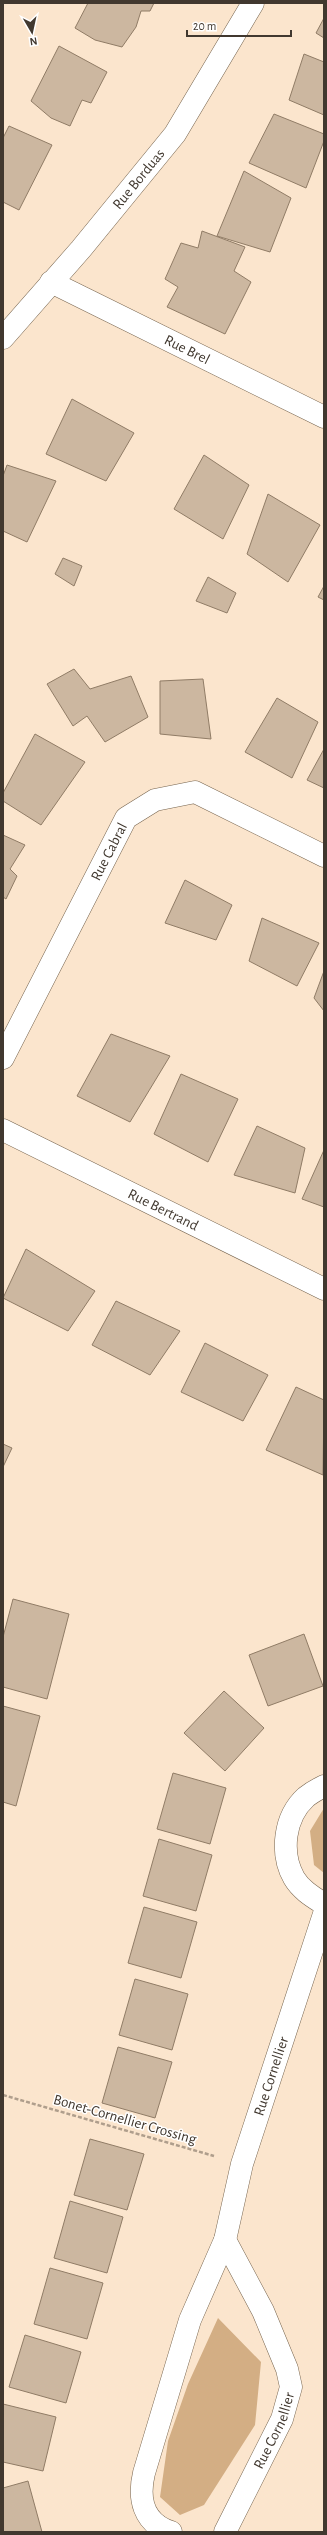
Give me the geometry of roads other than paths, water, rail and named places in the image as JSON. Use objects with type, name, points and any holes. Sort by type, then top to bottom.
[{"type":"street","name":"Rue Borduas","points":[[3,338],[81,249],[175,134],[253,3]]},
{"type":"street","name":"Rue Brel","points":[[51,282],[324,416]]},
{"type":"street","name":"Rue Cabral","points":[[3,1058],[126,818],[155,800],[195,792],[324,856]]},
{"type":"street","name":"Rue Bertrand","points":[[3,1130],[324,1289]]},
{"type":"street","points":[[324,1786],[306,1797],[292,1815],[286,1836],[286,1857],[294,1878],[308,1894],[324,1904]]},
{"type":"street","name":"Rue Cornellier","points":[[171,2532],[148,2517],[141,2500],[140,2488],[190,2320],[225,2240],[242,2164],[324,1914]]},
{"type":"street","name":"Rue Cornellier","points":[[225,2240],[263,2311],[287,2368],[291,2387],[282,2419],[225,2532]]}]
